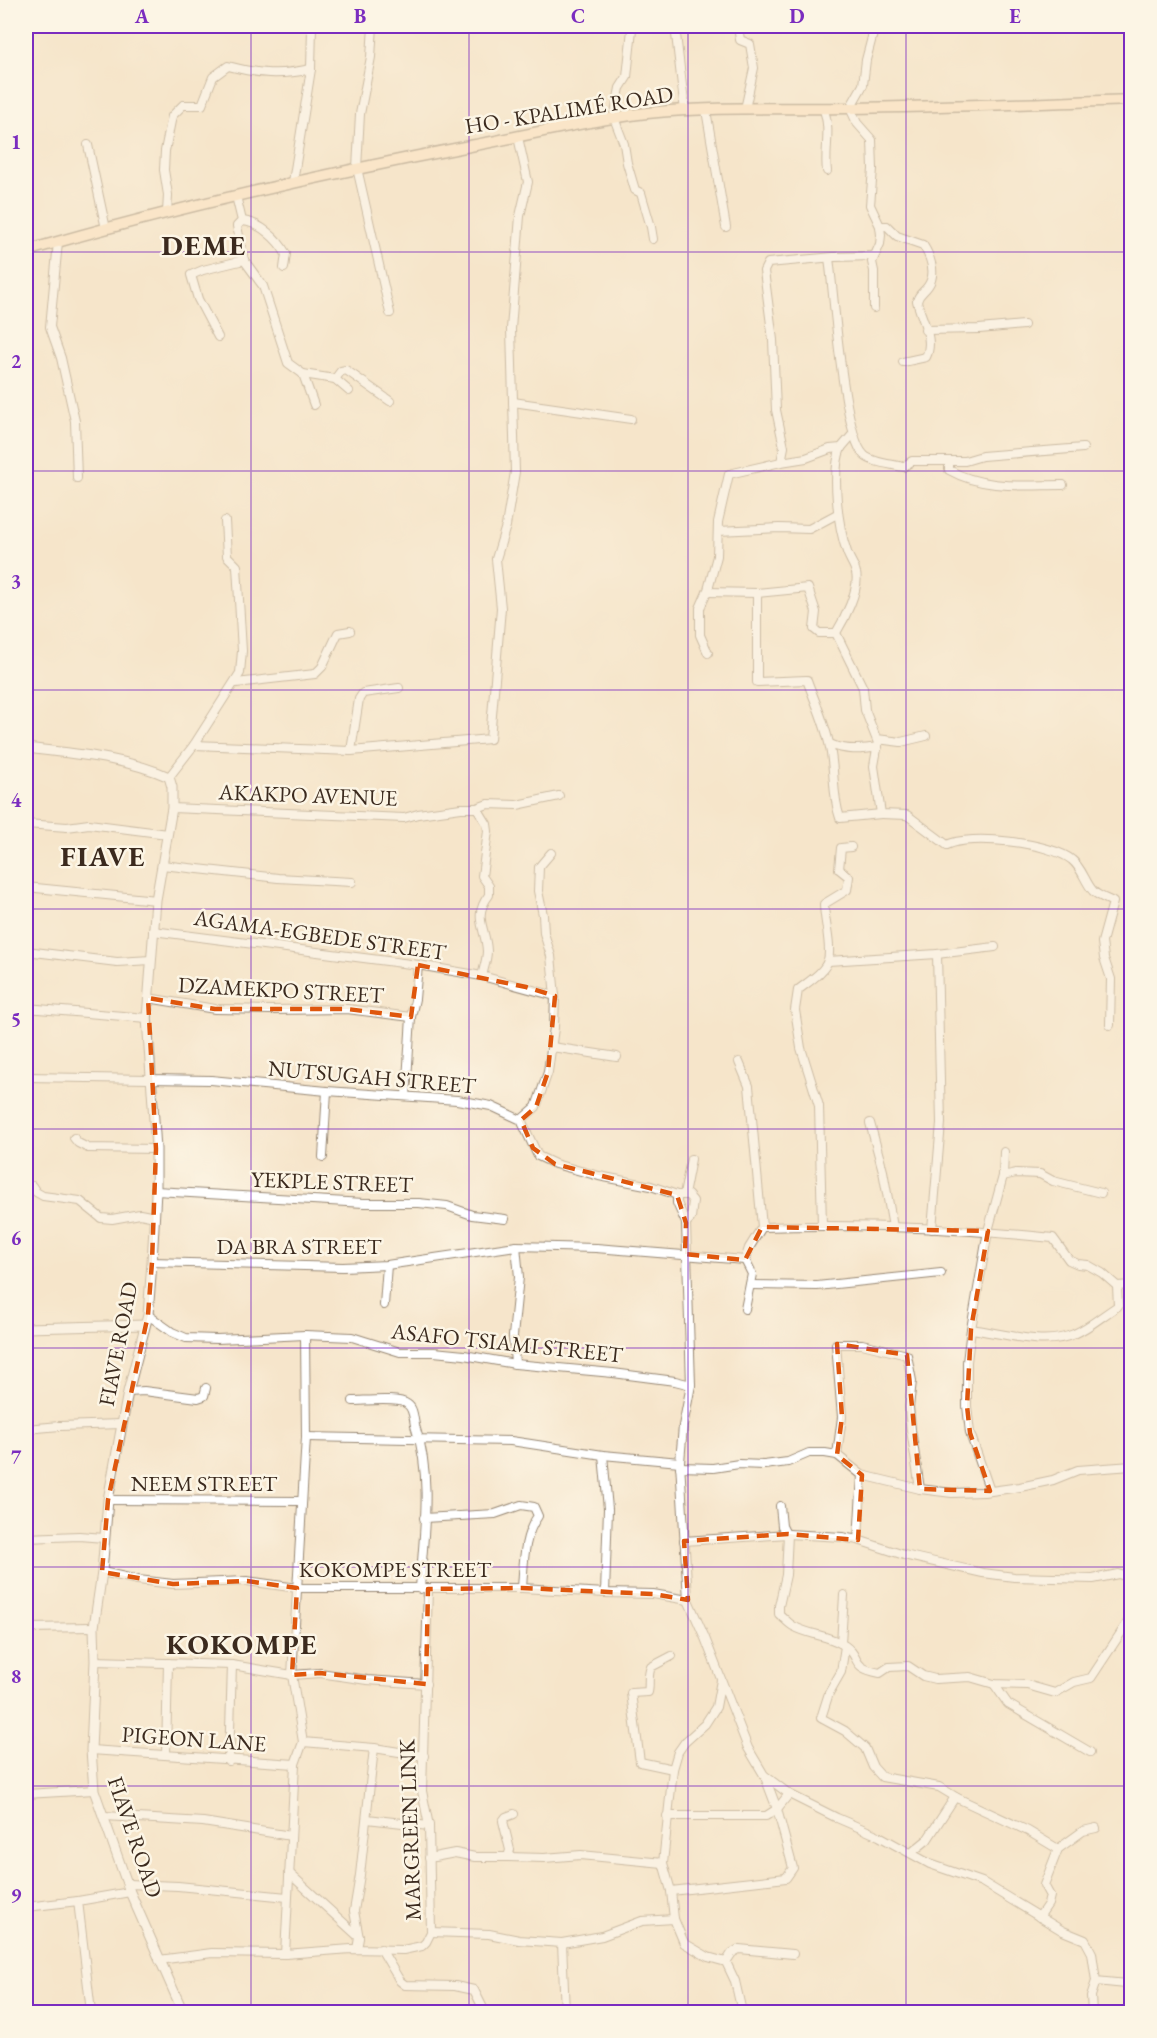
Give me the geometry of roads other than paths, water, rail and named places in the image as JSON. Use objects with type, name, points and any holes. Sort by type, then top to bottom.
[{"type":"main road","name":"HO - KPALIMÉ ROAD","points":[[26,251],[167,212],[293,182],[614,118],[706,110],[1131,100]]},
{"type":"street","points":[[293,182],[311,69],[312,26]]},
{"type":"street","points":[[373,26],[360,114],[357,168],[390,313]]},
{"type":"street","points":[[627,26],[632,29],[629,67],[627,77],[620,88],[614,118],[624,144],[635,190],[641,194],[653,239]]},
{"type":"street","points":[[675,26],[685,111]]},
{"type":"street","points":[[738,26],[740,40],[750,44],[754,68],[745,109]]},
{"type":"street","points":[[874,26],[863,85],[850,108],[857,123],[872,140],[873,169],[870,205],[880,226],[880,244],[872,262],[874,308]]},
{"type":"street","points":[[167,212],[165,151],[172,116],[183,105],[202,105],[213,77],[228,66],[258,74],[280,75],[311,69]]},
{"type":"street","points":[[823,108],[828,127],[828,147],[825,158],[827,171]]},
{"type":"street","points":[[706,110],[726,227]]},
{"type":"street","points":[[194,745],[351,751],[490,738],[501,608],[496,559],[506,526],[515,471],[511,329],[520,216],[528,182],[518,137]]},
{"type":"street","points":[[88,146],[106,229]]},
{"type":"street","points":[[236,196],[242,221]]},
{"type":"street","points":[[242,221],[237,226],[244,260],[263,286],[288,363],[303,374],[334,379],[349,391]]},
{"type":"street","points":[[242,221],[251,222],[277,241],[286,254],[284,268]]},
{"type":"street","points":[[880,226],[887,226],[897,236],[923,245],[933,268],[930,284],[918,296],[917,301],[929,336],[929,349],[926,357],[903,362]]},
{"type":"street","points":[[58,242],[50,327],[61,358],[75,421],[77,478]]},
{"type":"street","points":[[781,462],[784,447],[776,410],[772,340],[764,271],[768,263],[874,256]]},
{"type":"street","points":[[829,258],[848,414],[855,442],[865,456],[903,467],[912,461],[965,461],[982,456],[1083,448]]},
{"type":"street","points":[[218,337],[198,299],[191,275],[244,260]]},
{"type":"street","points":[[926,330],[1024,325]]},
{"type":"street","points":[[334,379],[341,371],[346,370],[390,401]]},
{"type":"street","points":[[303,374],[314,405]]},
{"type":"street","points":[[513,402],[631,419]]},
{"type":"street","points":[[836,633],[849,612],[857,574],[847,555],[837,514],[837,457],[841,448],[853,434]]},
{"type":"street","points":[[708,653],[700,635],[700,608],[717,556],[718,531],[729,474],[806,458],[830,449],[841,448]]},
{"type":"street","points":[[949,461],[949,470],[959,476],[986,484],[1063,485]]},
{"type":"street","points":[[718,531],[809,529],[837,514]]},
{"type":"street","points":[[26,748],[112,759],[146,767],[170,777],[194,745],[240,674],[242,651],[237,566],[227,556],[225,521]]},
{"type":"street","points":[[707,592],[757,593],[808,588],[816,612],[814,629],[819,633],[836,633]]},
{"type":"street","points":[[757,593],[757,682],[807,680],[830,744],[836,807],[840,818],[881,814],[907,815],[947,844],[955,840],[1031,844],[1059,852],[1074,861],[1094,892],[1113,902],[1102,942],[1104,958],[1111,979],[1110,1025]]},
{"type":"street","points":[[236,683],[315,674],[322,667],[338,633],[350,631]]},
{"type":"street","points":[[836,633],[864,688],[865,710],[877,743],[874,766],[881,814]]},
{"type":"street","points":[[351,751],[359,699],[363,693],[399,688]]},
{"type":"street","points":[[830,744],[839,748],[862,750],[877,743],[901,742],[926,736]]},
{"type":"street","name":"FIAVE ROAD","points":[[170,777],[172,808],[156,900],[147,1017],[156,1149],[152,1262],[146,1320],[121,1424],[108,1500],[102,1572],[94,1627],[95,1661],[91,1750],[94,1790],[129,1888],[183,2013]]},
{"type":"street","name":"AKAKPO AVENUE","points":[[172,808],[404,818],[439,811],[477,808],[488,804],[517,805],[560,796]]},
{"type":"street","points":[[477,808],[487,824],[488,831],[482,876],[489,886],[489,895],[483,902],[479,914],[487,952],[483,976]]},
{"type":"street","points":[[26,824],[67,827],[89,824],[166,834]]},
{"type":"street","points":[[822,1225],[819,1106],[801,1048],[795,1010],[798,990],[821,971],[828,962],[830,948],[824,904],[847,890],[849,877],[839,869],[841,848],[851,847]]},
{"type":"street","points":[[551,853],[539,867],[538,891],[544,933],[551,956],[555,996],[552,1047],[548,1072],[536,1107],[521,1120],[538,1156],[555,1164],[688,1195],[693,1201],[691,1218],[686,1223]]},
{"type":"street","points":[[162,865],[278,878],[352,882]]},
{"type":"street","points":[[26,887],[156,900]]},
{"type":"street","name":"AGAMA-EGBEDE STREET","points":[[153,931],[418,965],[483,976],[555,996]]},
{"type":"street","points":[[828,962],[937,954],[994,947]]},
{"type":"street","points":[[26,951],[117,962],[151,960]]},
{"type":"street","points":[[932,1229],[941,1123],[937,954]]},
{"type":"street","points":[[406,1096],[411,1017],[416,999],[418,965]]},
{"type":"street","name":"DZAMEKPO STREET","points":[[148,998],[215,1008],[347,1009],[411,1017]]},
{"type":"street","points":[[26,1008],[147,1017]]},
{"type":"street","points":[[552,1047],[617,1057]]},
{"type":"street","points":[[739,1062],[749,1086],[762,1227],[749,1248],[746,1260],[752,1274],[745,1309]]},
{"type":"street","name":"NUTSUGAH STREET","points":[[26,1077],[211,1080],[457,1100],[491,1106],[521,1120]]},
{"type":"street","points":[[323,1157],[327,1091]]},
{"type":"street","points":[[870,1123],[883,1171],[893,1227]]},
{"type":"street","points":[[74,1138],[88,1148],[156,1149]]},
{"type":"street","points":[[990,1491],[970,1433],[967,1406],[967,1362],[988,1231],[1003,1176],[1004,1152]]},
{"type":"street","points":[[671,1892],[786,1878],[793,1868],[777,1809],[764,1775],[748,1748],[688,1600],[680,1465],[683,1426],[691,1384],[685,1254],[686,1223],[677,1203],[691,1159]]},
{"type":"street","points":[[1003,1176],[1016,1173],[1040,1174],[1053,1181],[1101,1193]]},
{"type":"street","points":[[32,1186],[39,1194],[80,1201],[101,1218],[112,1219],[131,1214],[155,1217]]},
{"type":"street","name":"YEKPLE STREET","points":[[156,1191],[364,1203],[418,1203],[447,1206],[472,1215],[505,1219]]},
{"type":"street","points":[[762,1227],[822,1225],[893,1227],[988,1231],[1053,1238],[1069,1260],[1102,1272],[1117,1286],[1118,1306],[1075,1334],[1059,1339],[1031,1339],[971,1329]]},
{"type":"street","points":[[515,1364],[513,1336],[519,1277],[516,1246]]},
{"type":"street","name":"DA BRA STREET","points":[[152,1262],[343,1267],[387,1265],[516,1246],[596,1248],[746,1260]]},
{"type":"street","points":[[384,1305],[387,1265]]},
{"type":"street","points":[[750,1285],[817,1286],[941,1273]]},
{"type":"street","points":[[1117,1286],[1131,1285]]},
{"type":"street","points":[[26,1328],[146,1320]]},
{"type":"street","name":"ASAFO TSIAMI STREET","points":[[146,1320],[186,1338],[305,1335],[352,1337],[391,1350],[464,1354],[515,1364],[623,1374],[691,1384]]},
{"type":"street","points":[[285,1954],[295,1764],[303,1742],[292,1675],[306,1437],[305,1335]]},
{"type":"street","points":[[837,1455],[842,1417],[836,1344],[862,1344],[907,1354],[912,1381],[909,1407],[911,1430],[920,1489]]},
{"type":"street","points":[[128,1392],[164,1393],[198,1398],[204,1396],[206,1388]]},
{"type":"street","name":"MARGREEN LINK","points":[[159,1960],[212,1953],[285,1954],[415,1949],[426,1942],[431,1932],[429,1826],[422,1791],[426,1684],[425,1478],[420,1438],[411,1408],[404,1402],[381,1399],[369,1402],[353,1401]]},
{"type":"street","points":[[26,1429],[121,1424]]},
{"type":"street","points":[[306,1437],[511,1441],[713,1468],[739,1464],[764,1465],[788,1462],[809,1454],[825,1453],[837,1455],[862,1475],[920,1489],[952,1493],[990,1491],[1053,1480],[1078,1470],[1131,1466]]},
{"type":"street","points":[[603,1455],[608,1509],[605,1593]]},
{"type":"street","points":[[858,1540],[862,1475]]},
{"type":"street","name":"NEEM STREET","points":[[108,1500],[301,1501]]},
{"type":"street","points":[[424,1518],[481,1516],[521,1505],[534,1508],[538,1516],[530,1526],[526,1540],[522,1587]]},
{"type":"street","points":[[780,1506],[782,1526],[787,1534],[786,1575],[779,1614],[793,1626],[843,1645],[852,1651],[858,1665],[865,1670],[880,1673],[889,1667],[902,1665],[908,1666],[923,1676],[970,1677],[994,1684],[1027,1685],[1055,1693],[1074,1682],[1091,1678],[1131,1616]]},
{"type":"street","points":[[684,1541],[787,1534],[858,1540],[904,1555],[983,1573],[1014,1577],[1093,1579],[1118,1574],[1131,1578]]},
{"type":"street","points":[[26,1538],[80,1536],[104,1538]]},
{"type":"street","name":"KOKOMPE STREET","points":[[102,1572],[138,1580],[173,1584],[248,1581],[297,1588],[522,1587],[653,1594],[688,1600]]},
{"type":"street","points":[[844,1595],[841,1672],[829,1693],[821,1718],[845,1731],[865,1749],[873,1767],[882,1777],[939,1787],[1028,1831],[1058,1849]]},
{"type":"street","points":[[26,1628],[94,1627]]},
{"type":"street","points":[[672,1656],[651,1667],[648,1676],[648,1692],[631,1693],[640,1762],[674,1769]]},
{"type":"street","points":[[95,1661],[232,1665],[292,1675],[320,1673],[367,1680],[426,1684]]},
{"type":"street","points":[[166,1755],[168,1663]]},
{"type":"street","points":[[229,1761],[232,1665]]},
{"type":"street","points":[[721,1678],[716,1707],[705,1724],[685,1742],[678,1752],[667,1816],[663,1863],[671,1892],[674,1919],[684,1943],[708,1957],[726,1962],[735,1981],[742,2013]]},
{"type":"street","points":[[994,1684],[1008,1704],[1090,1752]]},
{"type":"street","points":[[303,1742],[374,1748],[424,1756]]},
{"type":"street","points":[[357,1950],[359,1938],[354,1911],[374,1748]]},
{"type":"street","name":"PIGEON LANE","points":[[91,1750],[295,1764]]},
{"type":"street","points":[[764,1775],[789,1794],[930,1864],[982,1882],[1063,1931],[1084,1940],[1092,1953],[1096,1981],[1090,1996],[1092,2013]]},
{"type":"street","points":[[26,1794],[94,1790]]},
{"type":"street","points":[[667,1816],[766,1816],[777,1809],[789,1794]]},
{"type":"street","points":[[911,1853],[927,1840],[955,1797],[959,1798]]},
{"type":"street","points":[[508,1857],[510,1850],[503,1821],[514,1814]]},
{"type":"street","points":[[105,1816],[204,1821],[291,1836]]},
{"type":"street","points":[[367,1819],[429,1826]]},
{"type":"street","points":[[1039,1917],[1048,1904],[1050,1896],[1044,1885],[1058,1849],[1083,1831],[1096,1828]]},
{"type":"street","points":[[429,1858],[455,1853],[475,1857],[544,1858],[581,1855],[663,1863]]},
{"type":"street","points":[[289,1873],[359,1938]]},
{"type":"street","points":[[26,1907],[78,1901],[129,1888],[178,1886],[287,1897]]},
{"type":"street","points":[[78,1901],[91,2013]]},
{"type":"street","points":[[431,1932],[480,1933],[519,1940],[562,1943],[602,1936],[642,1921],[674,1919]]},
{"type":"street","points":[[562,1943],[565,2013]]},
{"type":"street","points":[[726,1962],[732,1953],[739,1949],[793,1954]]},
{"type":"street","points":[[381,1950],[400,1981],[405,1985],[455,1986],[474,1990],[485,2013]]},
{"type":"street","points":[[1096,1981],[1126,1984],[1131,1976]]},
{"type":"district","name":"DEME","points":[[204,245]]},
{"type":"district","name":"FIAVE","points":[[103,856]]},
{"type":"district","name":"KOKOMPE","points":[[242,1644]]}]
